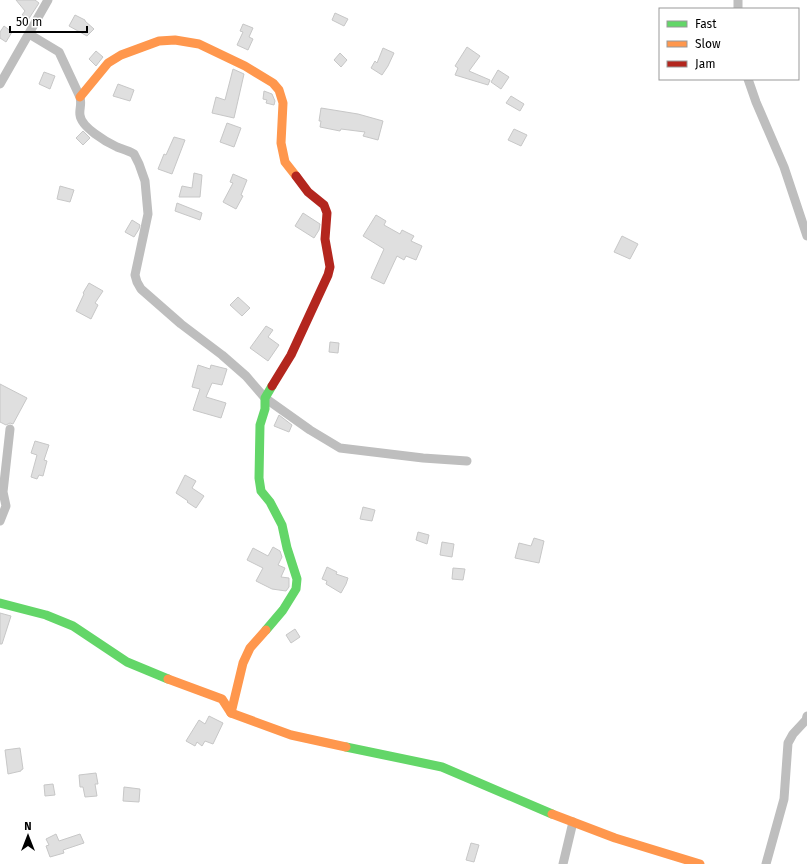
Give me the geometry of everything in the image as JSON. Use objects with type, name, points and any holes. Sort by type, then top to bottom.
[{"type":"street","points":[[0,84],[48,0]]},
{"type":"street","points":[[29,34],[59,52],[80,97],[82,104],[80,115],[82,123],[98,137],[134,154],[141,169],[145,181],[148,214],[135,275],[141,289],[180,324],[222,355],[246,376],[266,398],[310,430],[340,448],[423,458],[467,461]]},
{"type":"street","points":[[80,97],[108,63],[121,55],[159,41],[175,40],[199,44],[245,66],[273,84],[278,90],[283,103],[281,143],[283,157],[285,162],[308,192],[324,205],[327,213],[325,239],[330,267],[328,275],[291,355],[266,398],[265,409],[260,425],[259,464],[261,491],[270,502],[282,525],[287,548],[297,578],[297,584],[296,589],[283,610],[250,648],[243,662],[231,713]]},
{"type":"street","points":[[748,80],[756,102],[784,167],[807,236]]},
{"type":"street","points":[[0,521],[6,506],[3,492],[10,429]]},
{"type":"street","points":[[0,603],[46,615],[73,626],[127,662],[222,699],[231,713],[291,736],[442,767],[615,838],[700,864]]},
{"type":"street","points":[[766,864],[784,800],[788,743],[793,734],[806,720],[807,716]]},
{"type":"street","points":[[563,864],[573,822]]},
{"type":"building","points":[[16,0],[35,0],[39,3],[28,20],[22,15],[25,11]]},
{"type":"building","points":[[335,13],[348,19],[344,26],[332,20]]},
{"type":"building","points":[[75,15],[85,20],[94,29],[87,36],[69,26]]},
{"type":"building","points":[[243,24],[253,28],[249,37],[253,39],[248,50],[237,45],[243,32],[240,31]]},
{"type":"building","points":[[4,26],[12,32],[6,42],[0,38],[0,32]]},
{"type":"building","points":[[467,47],[480,56],[469,71],[490,80],[488,85],[455,75],[458,68],[455,66]]},
{"type":"building","points":[[383,48],[394,53],[382,75],[371,68],[375,61],[377,63]]},
{"type":"building","points":[[96,51],[103,57],[96,66],[89,59]]},
{"type":"building","points":[[340,53],[347,60],[341,67],[334,60]]},
{"type":"building","points":[[233,69],[244,74],[234,118],[212,113],[216,97],[225,100]]},
{"type":"building","points":[[498,70],[509,77],[501,89],[491,82]]},
{"type":"building","points":[[44,72],[55,76],[50,89],[39,84]]},
{"type":"building","points":[[118,84],[134,90],[130,101],[113,96]]},
{"type":"building","points":[[264,91],[272,94],[275,101],[274,105],[266,103],[267,100],[263,99]]},
{"type":"building","points":[[511,96],[524,104],[520,111],[506,103]]},
{"type":"building","points":[[321,108],[358,114],[383,121],[378,140],[363,136],[365,132],[341,129],[340,131],[320,127],[321,121],[319,121]]},
{"type":"building","points":[[227,123],[241,128],[234,147],[220,142]]},
{"type":"building","points":[[514,129],[527,135],[521,146],[508,140]]},
{"type":"building","points":[[83,131],[90,138],[83,145],[76,138]]},
{"type":"building","points":[[174,137],[185,140],[172,174],[158,169],[164,154],[166,155]]},
{"type":"building","points":[[194,173],[202,175],[200,197],[179,197],[182,186],[192,188]]},
{"type":"building","points":[[233,174],[247,180],[241,195],[243,196],[236,209],[223,202],[233,183],[230,182]]},
{"type":"building","points":[[60,186],[74,190],[70,202],[57,199]]},
{"type":"building","points":[[177,203],[202,213],[200,220],[175,211]]},
{"type":"building","points":[[303,213],[320,224],[319,230],[314,238],[295,226]]},
{"type":"building","points":[[376,215],[386,221],[384,225],[400,234],[402,230],[414,236],[411,241],[422,246],[416,260],[406,256],[404,260],[397,256],[384,284],[371,278],[384,249],[363,236]]},
{"type":"building","points":[[132,220],[140,225],[134,237],[125,232]]},
{"type":"building","points":[[622,236],[638,244],[630,259],[614,252]]},
{"type":"building","points":[[89,283],[103,291],[95,303],[98,305],[91,319],[76,311],[84,294],[83,293]]},
{"type":"building","points":[[238,297],[250,308],[242,316],[230,305]]},
{"type":"building","points":[[266,326],[273,330],[268,337],[279,345],[268,361],[250,348]]},
{"type":"building","points":[[330,342],[339,343],[338,353],[329,352]]},
{"type":"building","points":[[198,365],[210,369],[211,365],[227,369],[222,385],[212,383],[206,397],[226,403],[221,418],[193,410],[200,389],[192,387]]},
{"type":"building","points":[[0,384],[27,398],[13,424],[10,423],[6,425],[0,422]]},
{"type":"building","points":[[279,415],[292,425],[289,432],[274,426]]},
{"type":"building","points":[[35,441],[49,445],[44,460],[47,461],[43,476],[39,475],[37,479],[31,477],[37,455],[31,453]]},
{"type":"building","points":[[185,475],[196,481],[192,488],[204,496],[196,508],[176,493]]},
{"type":"building","points":[[363,507],[375,510],[372,521],[360,519]]},
{"type":"building","points":[[418,532],[429,535],[427,544],[416,540]]},
{"type":"building","points":[[534,538],[544,541],[539,563],[515,558],[519,543],[531,546]]},
{"type":"building","points":[[442,542],[454,544],[452,557],[440,555]]},
{"type":"building","points":[[273,547],[280,551],[282,557],[278,565],[285,568],[281,577],[289,578],[289,587],[286,591],[272,589],[256,581],[263,568],[247,560],[253,548],[268,556]]},
{"type":"building","points":[[327,567],[337,572],[336,574],[348,578],[341,593],[326,584],[327,581],[322,579]]},
{"type":"building","points":[[453,568],[465,569],[463,580],[452,579]]},
{"type":"building","points":[[0,613],[11,616],[2,644],[0,644]]},
{"type":"building","points":[[295,629],[300,637],[291,643],[286,635]]},
{"type":"building","points":[[209,716],[223,723],[213,744],[205,741],[202,746],[197,742],[195,746],[186,741],[199,720],[205,724]]},
{"type":"building","points":[[20,748],[23,769],[21,771],[8,774],[5,750]]},
{"type":"building","points":[[96,773],[98,784],[95,784],[97,796],[85,797],[83,787],[80,787],[79,775]]},
{"type":"building","points":[[53,784],[55,795],[45,796],[44,785]]},
{"type":"building","points":[[124,787],[140,789],[139,802],[123,801]]},
{"type":"building","points":[[56,834],[59,841],[80,834],[84,843],[63,850],[64,853],[50,857],[46,846],[49,845],[46,839]]},
{"type":"building","points":[[471,843],[479,845],[474,862],[466,860]]},
{"type":"traffic: fast","points":[[266,630],[283,610],[296,589],[297,579],[287,548],[282,525],[270,502],[261,491],[259,478],[260,425],[265,409],[265,398],[272,386]]},
{"type":"traffic: fast","points":[[0,603],[46,615],[73,626],[127,662],[168,679]]},
{"type":"traffic: fast","points":[[346,747],[442,767],[552,814]]},
{"type":"traffic: slow","points":[[80,97],[108,63],[121,55],[159,41],[175,40],[199,44],[245,66],[273,83],[279,90],[283,103],[281,143],[285,162],[296,176]]},
{"type":"traffic: slow","points":[[231,713],[243,663],[250,648],[266,630]]},
{"type":"traffic: slow","points":[[168,679],[222,699],[231,713],[291,735],[346,747]]},
{"type":"traffic: slow","points":[[552,814],[615,838],[700,864]]},
{"type":"traffic: jam","points":[[272,386],[291,355],[328,275],[330,267],[325,239],[327,213],[324,205],[308,192],[296,176]]}]
